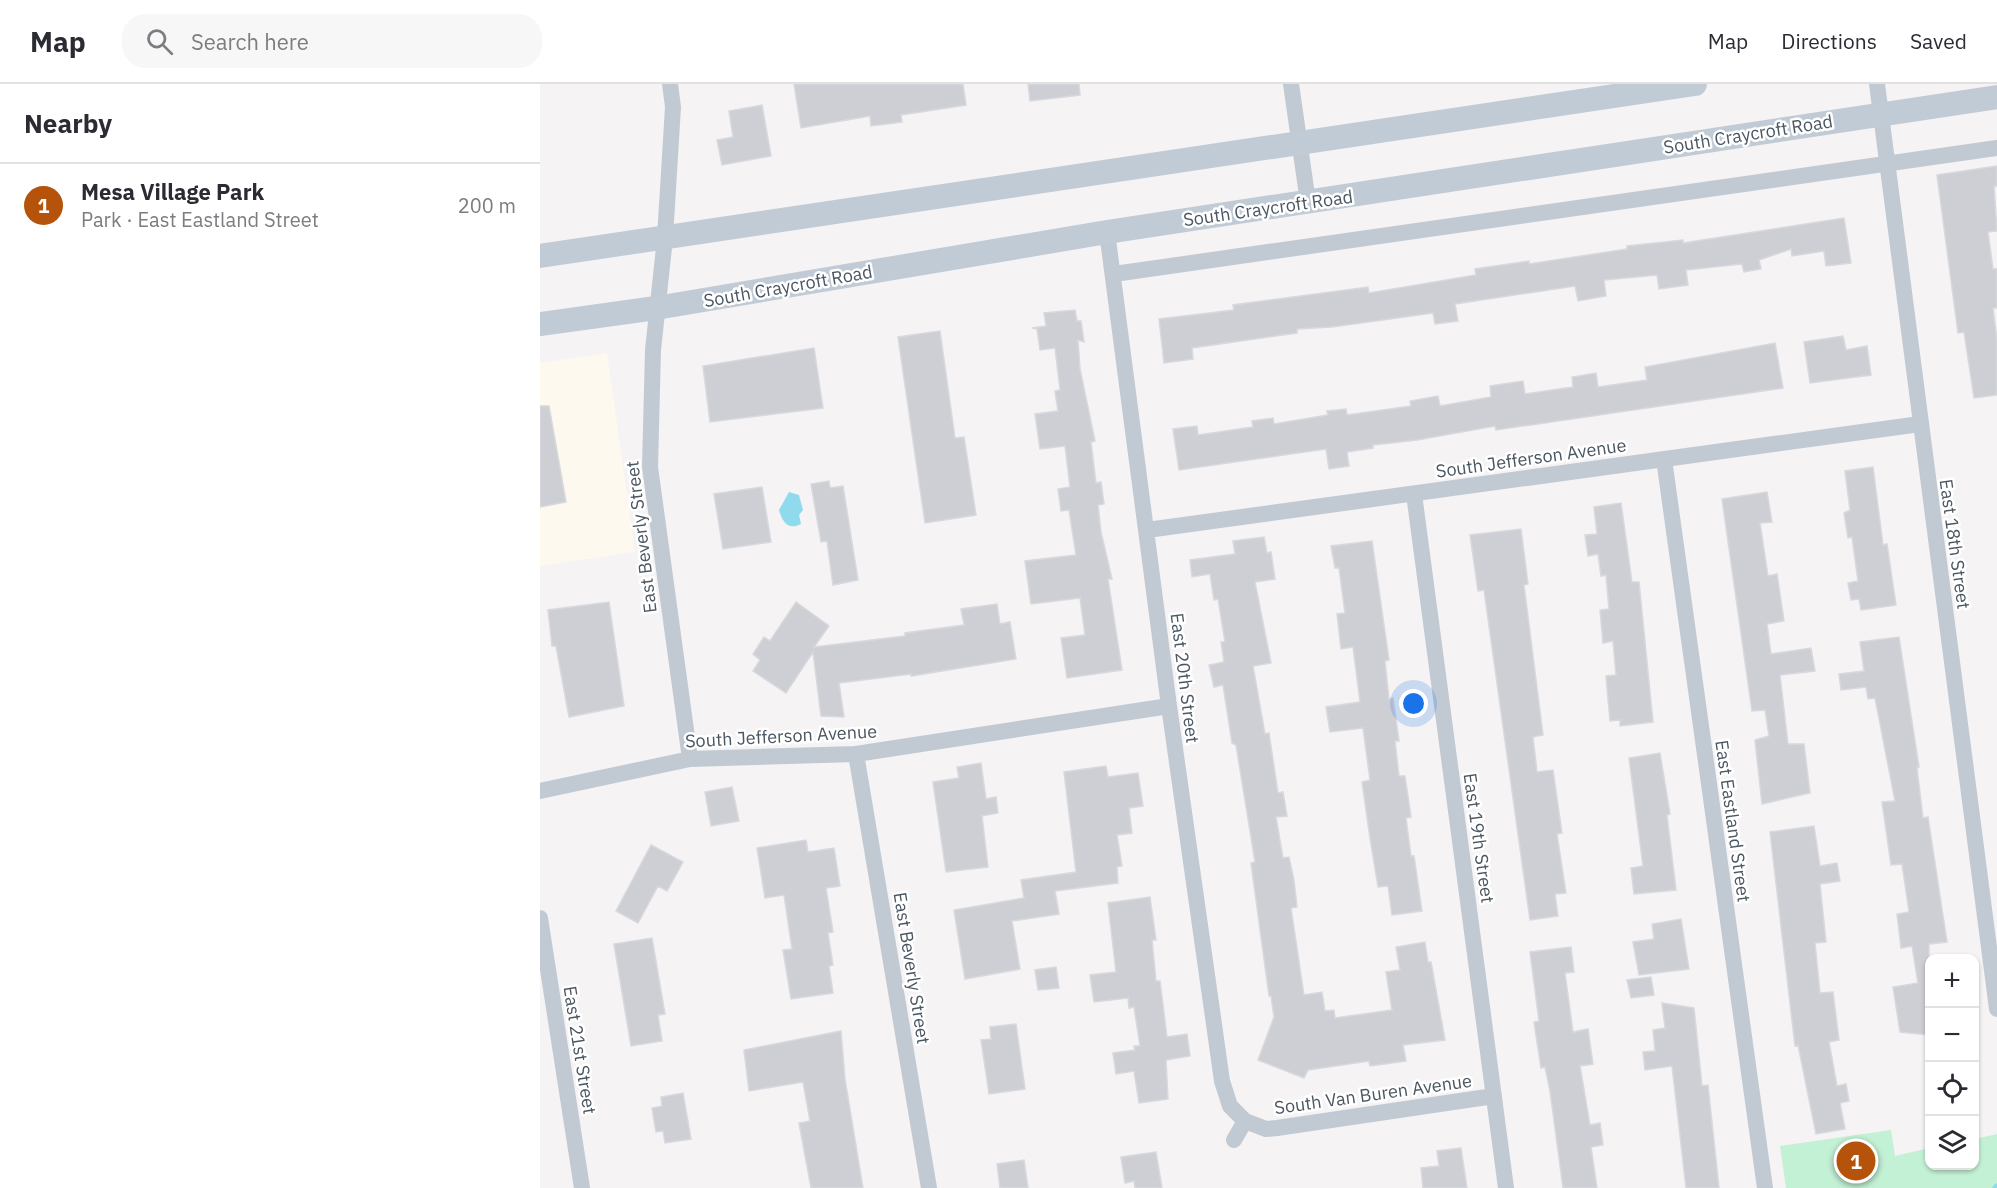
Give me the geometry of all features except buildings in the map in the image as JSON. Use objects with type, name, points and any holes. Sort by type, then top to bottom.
[{"type":"main road","points":[[540,256],[1695,84]]},
{"type":"main road","name":"South Craycroft Road","points":[[540,324],[656,308],[1107,232],[1997,97]]},
{"type":"street","name":"East Beverly Street","points":[[670,84],[673,107],[665,238],[656,308],[650,467],[690,759]]},
{"type":"street","points":[[1291,84],[1308,202]]},
{"type":"street","name":"East 18th Street","points":[[1877,84],[1997,1009]]},
{"type":"street","points":[[1114,274],[1997,148]]},
{"type":"street","name":"East 20th Street","points":[[1107,232],[1169,706],[1222,1081],[1230,1106],[1245,1121]]},
{"type":"street","name":"South Jefferson Avenue","points":[[1147,530],[1920,424]]},
{"type":"street","name":"East Eastland Street","points":[[1664,459],[1765,1188]]},
{"type":"street","name":"East 19th Street","points":[[1414,494],[1506,1188]]},
{"type":"street","name":"South Jefferson Avenue","points":[[540,791],[690,759],[856,754],[1169,706]]},
{"type":"street","name":"East Beverly Street","points":[[856,754],[929,1188]]},
{"type":"street","name":"East 21st Street","points":[[540,918],[582,1188]]},
{"type":"street","name":"South Van Buren Avenue","points":[[1245,1121],[1266,1129],[1277,1128],[1494,1096]]},
{"type":"street","points":[[1234,1140],[1245,1121]]},
{"type":"shaded area","points":[[607,353],[635,552],[540,566],[540,363]]},
{"type":"green space","points":[[1891,1130],[1895,1156],[1925,1149],[1925,1170],[1979,1170],[1979,1138],[1997,1134],[1997,1188],[1786,1188],[1780,1146]]},
{"type":"water","points":[[789,492],[799,495],[803,510],[799,515],[801,524],[796,526],[786,524],[779,510]]},
{"type":"place","name":"Mesa Village Park","points":[[1856,1161]]}]
